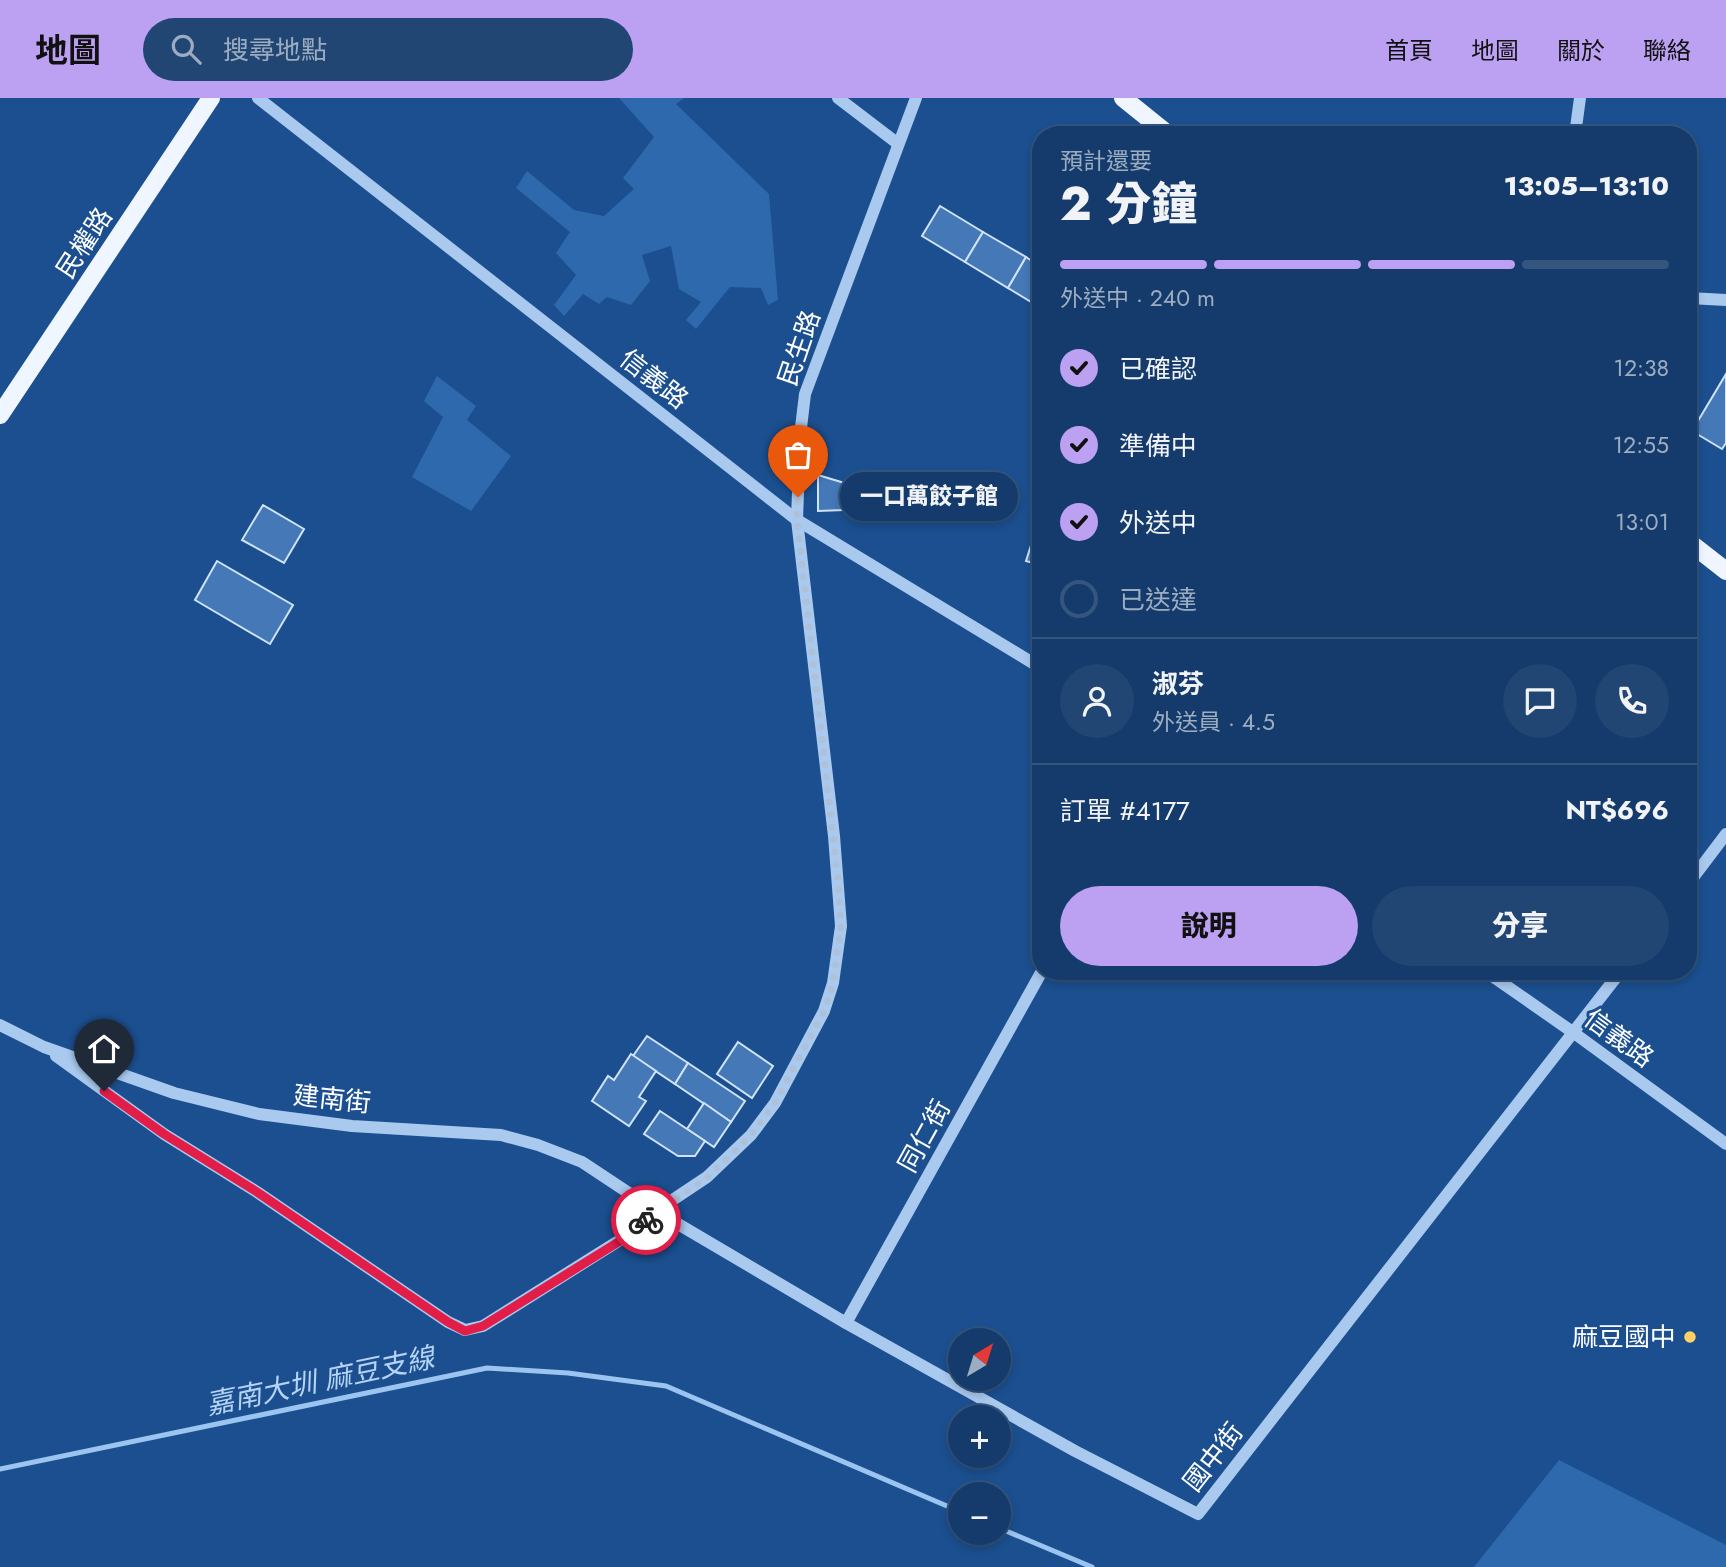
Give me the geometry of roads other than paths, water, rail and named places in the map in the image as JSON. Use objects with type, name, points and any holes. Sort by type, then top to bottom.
[{"type":"main road","name":"民權路","points":[[0,415],[211,98]]},
{"type":"main road","points":[[1123,98],[1158,126]]},
{"type":"main road","points":[[1697,548],[1726,571]]},
{"type":"street","name":"信義路","points":[[258,98],[797,520],[1032,662]]},
{"type":"street","points":[[838,98],[897,143]]},
{"type":"street","name":"民生路","points":[[44,1048],[164,1134],[257,1192],[465,1331],[483,1326],[628,1236],[656,1211],[708,1177],[751,1135],[775,1103],[824,1011],[833,984],[841,926],[834,836],[797,520],[800,436],[805,394],[916,98]]},
{"type":"street","points":[[1576,126],[1580,98]]},
{"type":"street","points":[[1697,298],[1726,300]]},
{"type":"street","points":[[1697,872],[1726,834]]},
{"type":"street","name":"同仁街","points":[[846,1323],[1037,980]]},
{"type":"street","name":"信義路","points":[[1498,980],[1726,1144]]},
{"type":"street","name":"國中街","points":[[656,1211],[846,1323],[1076,1451],[1198,1514],[1614,980]]},
{"type":"street","name":"建南街","points":[[0,1025],[44,1048],[174,1093],[259,1114],[352,1126],[501,1135],[538,1145],[582,1162],[656,1211]]},
{"type":"waterway","name":"嘉南大圳 麻豆支線","points":[[0,1469],[487,1368],[568,1373],[666,1386],[948,1506]]},
{"type":"waterway","name":"嘉南大圳 麻豆支線","points":[[1011,1533],[1092,1567]]},
{"type":"place","name":"一口萬餃子館","points":[[798,497]]},
{"type":"place","name":"麻豆國中","points":[[1690,1337]]}]
